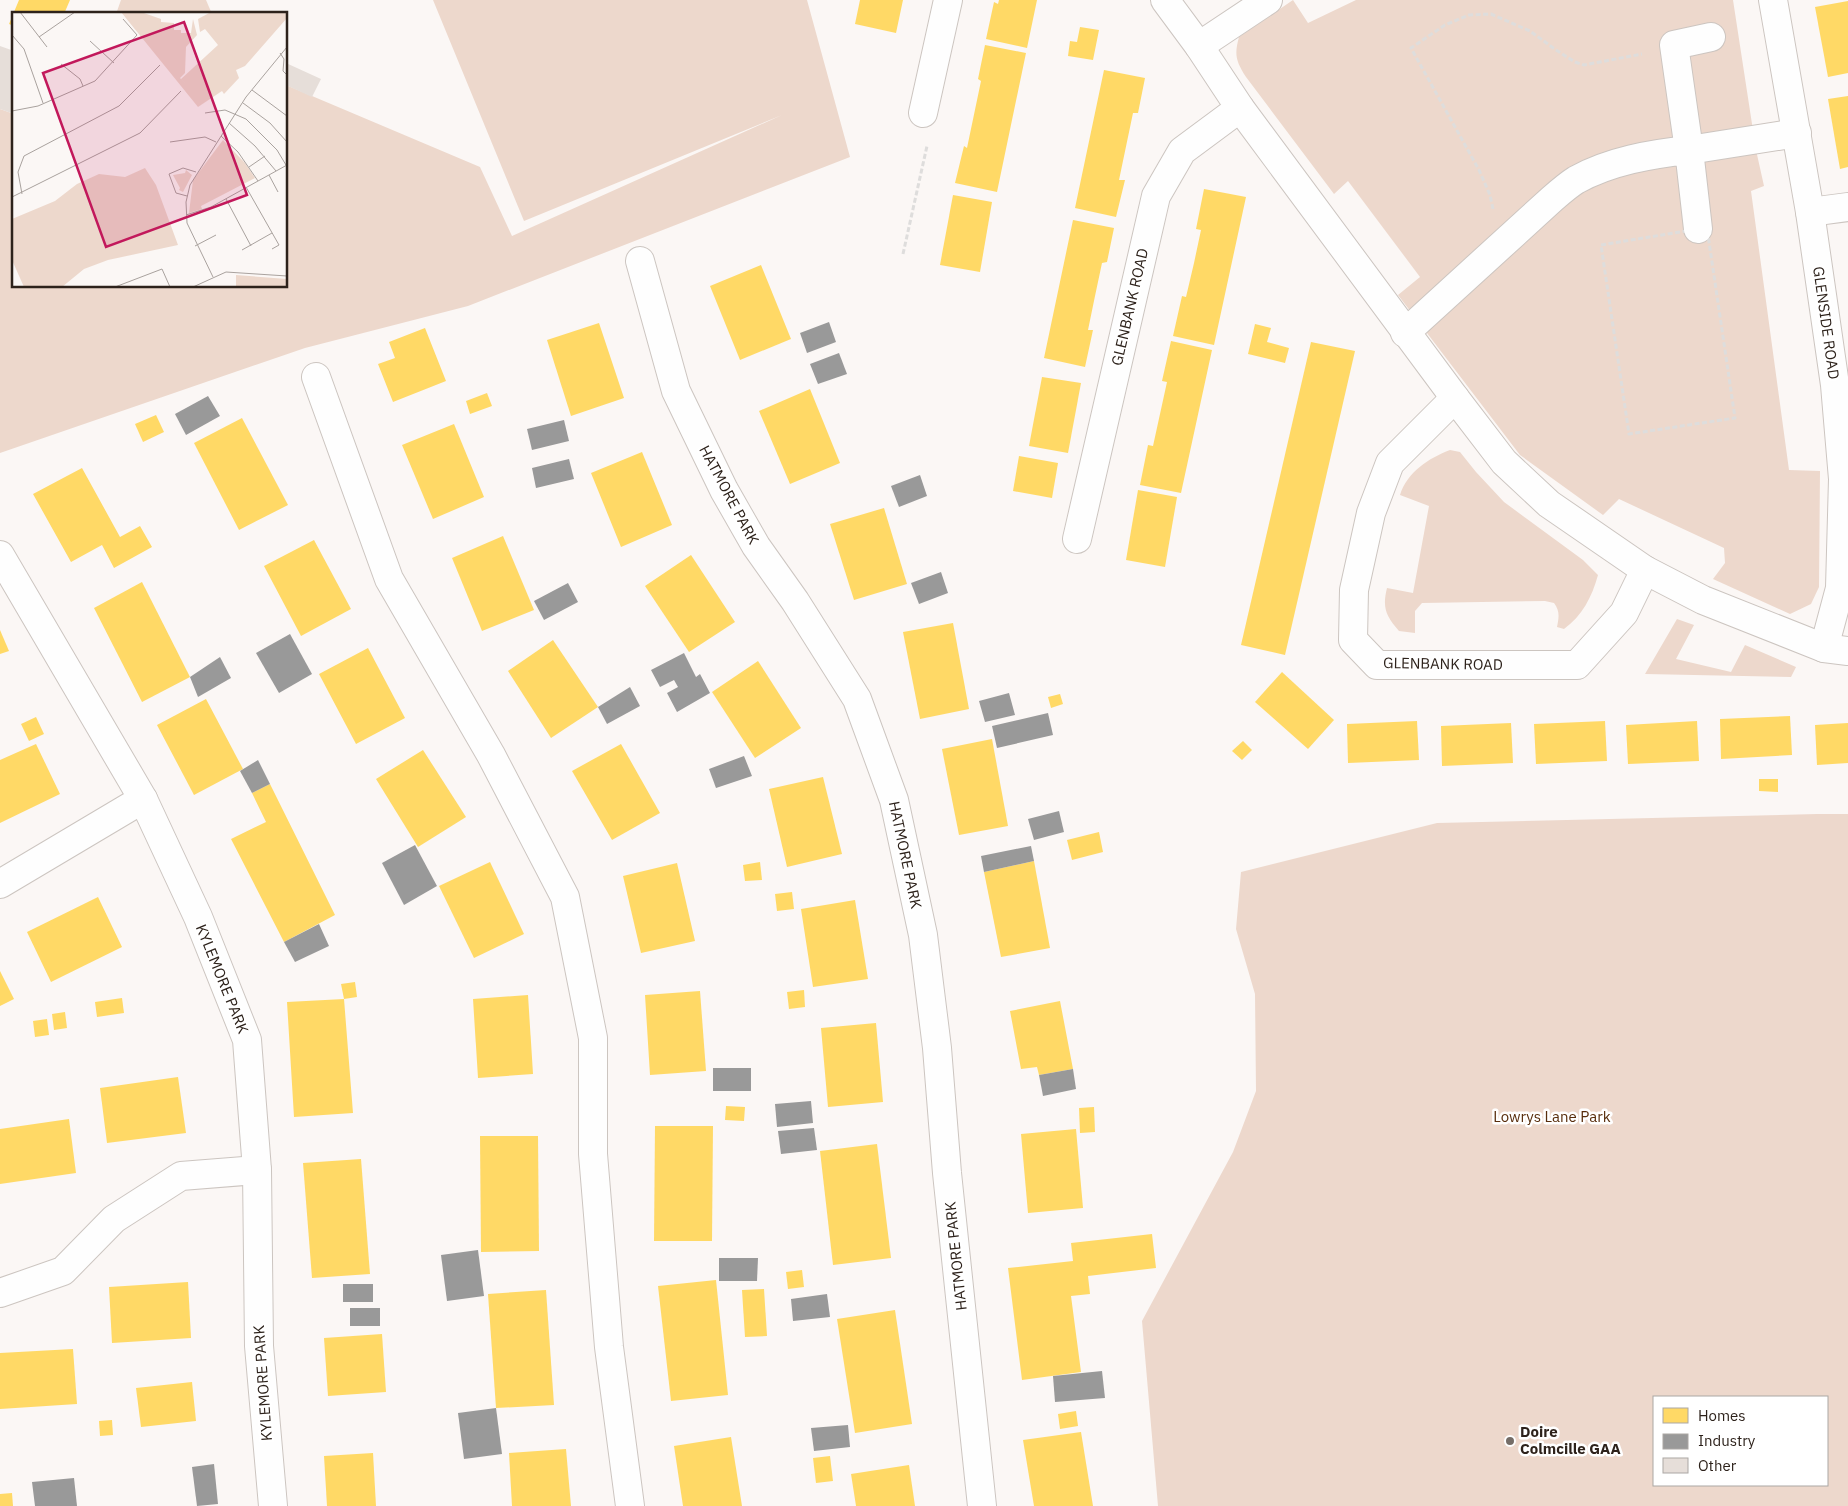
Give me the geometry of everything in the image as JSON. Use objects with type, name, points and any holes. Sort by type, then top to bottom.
[{"type":"street","points":[[923,114],[948,0]]},
{"type":"street","points":[[1165,0],[1199,46],[1240,108],[1504,462],[1549,504],[1645,570],[1703,600],[1836,649]]},
{"type":"street","points":[[1199,46],[1268,0]]},
{"type":"street","name":"GLENSIDE ROAD","points":[[1773,0],[1810,212],[1835,385],[1843,480],[1836,649]]},
{"type":"street","points":[[1698,229],[1674,45],[1711,37]]},
{"type":"street","name":"GLENBANK ROAD","points":[[1077,539],[1156,196],[1182,152],[1240,108]]},
{"type":"street","points":[[1406,333],[1575,180],[1608,167],[1658,153],[1796,133]]},
{"type":"street","points":[[1810,212],[1848,207]]},
{"type":"street","name":"HATMORE PARK","points":[[640,261],[676,390],[724,490],[756,546],[795,601],[857,699],[894,800],[923,935],[937,1048],[947,1172],[982,1506]]},
{"type":"street","points":[[316,377],[389,579],[492,755],[565,897],[593,1038],[594,1164],[609,1347],[630,1506]]},
{"type":"street","name":"GLENBANK ROAD","points":[[1455,398],[1390,463],[1371,513],[1354,590],[1353,640],[1377,665],[1577,665],[1624,612],[1645,570]]},
{"type":"street","name":"KYLEMORE PARK","points":[[0,555],[143,799],[198,918],[247,1040],[257,1170],[259,1346],[273,1506]]},
{"type":"street","points":[[0,884],[143,799]]},
{"type":"street","points":[[1,1290],[63,1271],[114,1219],[181,1176],[257,1170]]},
{"type":"path","points":[[1508,239],[1494,211],[1490,195],[1479,170],[1411,48],[1445,25],[1469,15],[1491,14],[1530,31],[1575,62],[1584,65],[1663,50],[1674,45]]},
{"type":"path","points":[[903,254],[928,140],[923,114]]},
{"type":"path","points":[[1698,229],[1708,236],[1735,418],[1629,434],[1601,245],[1698,229]]},
{"type":"green space","points":[[121,0],[206,0],[211,12],[117,12]]},
{"type":"green space","points":[[433,0],[807,0],[850,157],[468,306],[305,348],[0,453],[0,109],[12,113],[12,288],[288,288],[288,86],[480,167],[512,236],[782,115],[524,221]]},
{"type":"green space","points":[[1293,0],[1308,23],[1356,0],[1733,0],[1756,150],[1764,186],[1751,191],[1789,470],[1820,471],[1819,587],[1811,604],[1790,614],[1713,579],[1725,563],[1724,548],[1619,499],[1603,515],[1520,455],[1398,295],[1420,277],[1348,181],[1334,194],[1240,67],[1236,53],[1239,37]]},
{"type":"green space","points":[[1450,450],[1460,452],[1504,502],[1583,560],[1598,575],[1586,605],[1564,629],[1557,627],[1559,614],[1554,603],[1545,601],[1422,603],[1415,611],[1415,633],[1399,631],[1391,621],[1385,606],[1387,588],[1413,593],[1429,506],[1400,495],[1413,473],[1434,457]]},
{"type":"green space","points":[[1677,619],[1694,625],[1676,659],[1731,672],[1745,645],[1796,667],[1791,677],[1645,674]]},
{"type":"green space","name":"Lowrys Lane Park","points":[[1848,814],[1848,1506],[1158,1506],[1142,1321],[1233,1152],[1256,1091],[1255,994],[1236,929],[1241,872],[1437,823]]},
{"type":"building: Homes","points":[[19,0],[70,0],[65,12],[14,12]]},
{"type":"building: Homes","points":[[860,0],[903,0],[896,33],[855,24]]},
{"type":"building: Homes","points":[[999,0],[1037,0],[1027,48],[986,39],[994,2],[998,4]]},
{"type":"building: Homes","points":[[1848,1],[1848,73],[1828,77],[1815,7]]},
{"type":"building: Homes","points":[[1080,27],[1099,30],[1093,60],[1068,56],[1070,41],[1077,42]]},
{"type":"building: Homes","points":[[985,45],[1026,53],[997,192],[955,183],[964,146],[967,148],[981,81],[978,79]]},
{"type":"building: Homes","points":[[1104,70],[1145,78],[1138,113],[1133,113],[1119,180],[1125,180],[1116,217],[1075,208]]},
{"type":"building: Homes","points":[[1848,96],[1848,167],[1840,169],[1828,99]]},
{"type":"building: Homes","points":[[1204,189],[1246,197],[1214,345],[1173,336],[1182,296],[1186,297],[1201,230],[1196,229]]},
{"type":"building: Homes","points":[[953,195],[992,202],[980,272],[940,265]]},
{"type":"building: Homes","points":[[1073,220],[1114,228],[1107,262],[1102,263],[1095,296],[1088,330],[1093,330],[1085,367],[1044,358]]},
{"type":"building: Homes","points":[[761,265],[791,339],[740,360],[710,286]]},
{"type":"building: Homes","points":[[599,323],[624,398],[571,416],[547,340]]},
{"type":"building: Homes","points":[[1255,324],[1271,328],[1267,342],[1289,348],[1285,363],[1248,354]]},
{"type":"building: Homes","points":[[425,328],[446,381],[393,402],[378,364],[395,358],[389,342]]},
{"type":"building: Homes","points":[[1171,341],[1212,350],[1181,493],[1140,485],[1148,445],[1153,446],[1167,382],[1162,381]]},
{"type":"building: Homes","points":[[1311,342],[1355,351],[1285,655],[1241,645]]},
{"type":"building: Homes","points":[[1042,377],[1081,383],[1068,453],[1029,446]]},
{"type":"building: Homes","points":[[810,389],[840,463],[790,484],[759,411]]},
{"type":"building: Homes","points":[[487,393],[492,406],[470,414],[466,401]]},
{"type":"building: Homes","points":[[156,415],[164,432],[143,442],[135,424]]},
{"type":"building: Homes","points":[[242,418],[288,505],[239,530],[194,443]]},
{"type":"building: Homes","points":[[454,424],[484,497],[433,519],[402,445]]},
{"type":"building: Homes","points":[[642,452],[672,525],[621,547],[591,473]]},
{"type":"building: Homes","points":[[1019,456],[1058,463],[1052,498],[1013,491]]},
{"type":"building: Homes","points":[[82,468],[120,537],[140,526],[152,547],[114,568],[102,545],[71,562],[33,494]]},
{"type":"building: Homes","points":[[1138,490],[1177,497],[1165,567],[1126,560]]},
{"type":"building: Homes","points":[[884,508],[907,584],[854,600],[830,524]]},
{"type":"building: Homes","points":[[503,536],[534,610],[482,631],[452,558]]},
{"type":"building: Homes","points":[[314,540],[351,609],[301,636],[264,566]]},
{"type":"building: Homes","points":[[691,555],[735,622],[689,652],[645,586]]},
{"type":"building: Homes","points":[[142,582],[190,677],[142,702],[94,608]]},
{"type":"building: Homes","points":[[953,623],[969,709],[920,719],[903,632]]},
{"type":"building: Homes","points":[[0,630],[9,651],[0,654]]},
{"type":"building: Homes","points":[[553,640],[598,707],[551,738],[508,671]]},
{"type":"building: Homes","points":[[368,648],[405,718],[356,744],[319,674]]},
{"type":"building: Homes","points":[[758,661],[801,728],[755,758],[712,692]]},
{"type":"building: Homes","points":[[1282,672],[1334,720],[1308,749],[1255,702]]},
{"type":"building: Homes","points":[[1060,694],[1063,704],[1051,708],[1048,697]]},
{"type":"building: Homes","points":[[206,699],[243,769],[194,795],[157,725]]},
{"type":"building: Homes","points":[[1790,716],[1792,755],[1721,759],[1720,719]]},
{"type":"building: Homes","points":[[36,717],[44,734],[29,741],[21,724]]},
{"type":"building: Homes","points":[[1417,721],[1419,760],[1348,763],[1347,724]]},
{"type":"building: Homes","points":[[1605,721],[1607,761],[1536,764],[1534,724]]},
{"type":"building: Homes","points":[[1697,721],[1699,761],[1628,764],[1626,725]]},
{"type":"building: Homes","points":[[1511,723],[1513,763],[1442,766],[1441,726]]},
{"type":"building: Homes","points":[[1848,723],[1848,763],[1817,765],[1815,725]]},
{"type":"building: Homes","points":[[992,739],[1008,826],[959,835],[942,749]]},
{"type":"building: Homes","points":[[1243,741],[1252,750],[1242,760],[1232,751]]},
{"type":"building: Homes","points":[[36,744],[60,794],[0,823],[0,760]]},
{"type":"building: Homes","points":[[621,744],[660,813],[612,840],[572,771]]},
{"type":"building: Homes","points":[[423,750],[466,817],[418,847],[376,779]]},
{"type":"building: Homes","points":[[823,777],[842,854],[787,867],[769,789]]},
{"type":"building: Homes","points":[[1759,779],[1778,779],[1778,792],[1759,791]]},
{"type":"building: Homes","points":[[270,784],[335,915],[284,942],[231,839],[266,822],[252,793]]},
{"type":"building: Homes","points":[[1099,832],[1103,852],[1072,860],[1067,840]]},
{"type":"building: Homes","points":[[1034,861],[1050,948],[1001,957],[984,872]]},
{"type":"building: Homes","points":[[490,862],[524,934],[474,958],[439,886]]},
{"type":"building: Homes","points":[[760,862],[762,880],[745,881],[743,865]]},
{"type":"building: Homes","points":[[677,863],[695,941],[641,953],[623,876]]},
{"type":"building: Homes","points":[[792,892],[794,909],[777,911],[775,894]]},
{"type":"building: Homes","points":[[98,897],[122,947],[51,982],[27,932]]},
{"type":"building: Homes","points":[[855,900],[868,979],[813,987],[801,909]]},
{"type":"building: Homes","points":[[0,971],[14,999],[0,1006]]},
{"type":"building: Homes","points":[[355,982],[357,997],[344,999],[341,984]]},
{"type":"building: Homes","points":[[804,990],[805,1007],[789,1009],[787,992]]},
{"type":"building: Homes","points":[[700,991],[706,1071],[650,1075],[645,995]]},
{"type":"building: Homes","points":[[528,995],[533,1074],[478,1078],[473,999]]},
{"type":"building: Homes","points":[[122,998],[124,1013],[97,1017],[95,1002]]},
{"type":"building: Homes","points":[[344,999],[353,1113],[294,1117],[287,1002]]},
{"type":"building: Homes","points":[[1060,1001],[1073,1069],[1039,1075],[1037,1067],[1021,1069],[1010,1011]]},
{"type":"building: Homes","points":[[65,1012],[67,1028],[54,1030],[52,1014]]},
{"type":"building: Homes","points":[[47,1019],[49,1035],[35,1037],[33,1021]]},
{"type":"building: Homes","points":[[876,1023],[883,1102],[828,1107],[821,1028]]},
{"type":"building: Homes","points":[[178,1077],[186,1133],[107,1143],[100,1088]]},
{"type":"building: Homes","points":[[726,1106],[745,1107],[744,1121],[725,1120]]},
{"type":"building: Homes","points":[[1094,1107],[1095,1132],[1080,1133],[1079,1108]]},
{"type":"building: Homes","points":[[69,1119],[76,1173],[0,1184],[0,1129]]},
{"type":"building: Homes","points":[[655,1126],[713,1126],[712,1241],[654,1241]]},
{"type":"building: Homes","points":[[1076,1129],[1083,1208],[1028,1213],[1021,1134]]},
{"type":"building: Homes","points":[[480,1136],[538,1136],[539,1251],[481,1252]]},
{"type":"building: Homes","points":[[877,1144],[891,1258],[833,1265],[820,1151]]},
{"type":"building: Homes","points":[[361,1159],[370,1274],[312,1278],[303,1163]]},
{"type":"building: Homes","points":[[1152,1234],[1156,1268],[1088,1276],[1090,1294],[1071,1296],[1081,1372],[1022,1380],[1008,1268],[1073,1261],[1071,1243]]},
{"type":"building: Homes","points":[[802,1270],[804,1287],[788,1289],[786,1272]]},
{"type":"building: Homes","points":[[716,1280],[728,1395],[671,1401],[658,1286]]},
{"type":"building: Homes","points":[[188,1282],[191,1338],[112,1343],[109,1287]]},
{"type":"building: Homes","points":[[764,1289],[767,1336],[745,1337],[742,1290]]},
{"type":"building: Homes","points":[[546,1290],[554,1405],[496,1408],[488,1294]]},
{"type":"building: Homes","points":[[895,1310],[912,1424],[855,1433],[837,1319]]},
{"type":"building: Homes","points":[[382,1334],[386,1392],[328,1396],[324,1338]]},
{"type":"building: Homes","points":[[73,1349],[77,1404],[0,1409],[0,1353]]},
{"type":"building: Homes","points":[[192,1382],[196,1421],[141,1427],[136,1388]]},
{"type":"building: Homes","points":[[1076,1411],[1078,1426],[1060,1429],[1058,1414]]},
{"type":"building: Homes","points":[[112,1420],[113,1435],[100,1436],[99,1421]]},
{"type":"building: Homes","points":[[1081,1432],[1093,1506],[1034,1506],[1023,1440]]},
{"type":"building: Homes","points":[[731,1437],[742,1506],[683,1506],[674,1446]]},
{"type":"building: Homes","points":[[566,1449],[571,1506],[512,1506],[509,1453]]},
{"type":"building: Homes","points":[[373,1453],[376,1506],[327,1506],[324,1456]]},
{"type":"building: Homes","points":[[830,1456],[833,1481],[816,1483],[813,1458]]},
{"type":"building: Homes","points":[[909,1465],[915,1506],[856,1506],[851,1474]]},
{"type":"building: Homes","points":[[12,1493],[13,1506],[0,1506],[0,1494]]},
{"type":"building: Industry","points":[[829,322],[836,342],[807,353],[800,333]]},
{"type":"building: Industry","points":[[839,353],[847,374],[818,384],[810,364]]},
{"type":"building: Industry","points":[[208,396],[220,416],[186,435],[175,414]]},
{"type":"building: Industry","points":[[564,420],[569,441],[532,450],[527,429]]},
{"type":"building: Industry","points":[[569,459],[574,479],[536,488],[532,468]]},
{"type":"building: Industry","points":[[920,475],[927,496],[899,507],[891,486]]},
{"type":"building: Industry","points":[[941,572],[948,593],[919,604],[911,583]]},
{"type":"building: Industry","points":[[568,583],[578,602],[544,620],[534,601]]},
{"type":"building: Industry","points":[[290,634],[312,674],[279,693],[256,653]]},
{"type":"building: Industry","points":[[684,653],[696,677],[700,674],[710,693],[677,712],[667,693],[678,687],[674,680],[660,687],[651,670]]},
{"type":"building: Industry","points":[[220,657],[231,678],[198,697],[190,677]]},
{"type":"building: Industry","points":[[630,687],[640,706],[607,724],[598,707]]},
{"type":"building: Industry","points":[[1009,693],[1015,715],[985,722],[979,701]]},
{"type":"building: Industry","points":[[1048,713],[1053,735],[997,748],[992,726]]},
{"type":"building: Industry","points":[[744,756],[752,776],[716,788],[709,769]]},
{"type":"building: Industry","points":[[258,760],[270,784],[252,793],[240,771]]},
{"type":"building: Industry","points":[[1059,811],[1064,832],[1034,840],[1028,819]]},
{"type":"building: Industry","points":[[415,845],[437,886],[404,905],[382,863]]},
{"type":"building: Industry","points":[[1031,846],[1034,861],[984,872],[981,856]]},
{"type":"building: Industry","points":[[319,924],[329,946],[295,962],[284,942]]},
{"type":"building: Industry","points":[[713,1068],[751,1068],[751,1091],[713,1091]]},
{"type":"building: Industry","points":[[1073,1069],[1076,1089],[1043,1096],[1039,1075]]},
{"type":"building: Industry","points":[[811,1101],[813,1123],[777,1127],[775,1104]]},
{"type":"building: Industry","points":[[814,1128],[817,1150],[781,1154],[778,1131]]},
{"type":"building: Industry","points":[[478,1250],[484,1296],[447,1301],[441,1255]]},
{"type":"building: Industry","points":[[719,1258],[758,1258],[757,1281],[719,1281]]},
{"type":"building: Industry","points":[[343,1284],[373,1284],[373,1302],[343,1302]]},
{"type":"building: Industry","points":[[827,1294],[830,1317],[793,1321],[791,1299]]},
{"type":"building: Industry","points":[[350,1308],[380,1308],[380,1326],[350,1326]]},
{"type":"building: Industry","points":[[1102,1371],[1105,1398],[1055,1402],[1053,1376]]},
{"type":"building: Industry","points":[[496,1408],[502,1454],[464,1459],[458,1413]]},
{"type":"building: Industry","points":[[848,1425],[850,1447],[814,1451],[811,1428]]},
{"type":"building: Industry","points":[[214,1464],[218,1504],[197,1506],[192,1467]]},
{"type":"building: Industry","points":[[74,1478],[77,1506],[35,1506],[32,1482]]},
{"type":"building: Other","points":[[0,46],[12,50],[12,113],[0,109]]},
{"type":"building: Other","points":[[288,64],[321,79],[312,97],[288,86]]},
{"type":"place","name":"Doire Colmcille GAA","points":[[1510,1441]]}]
